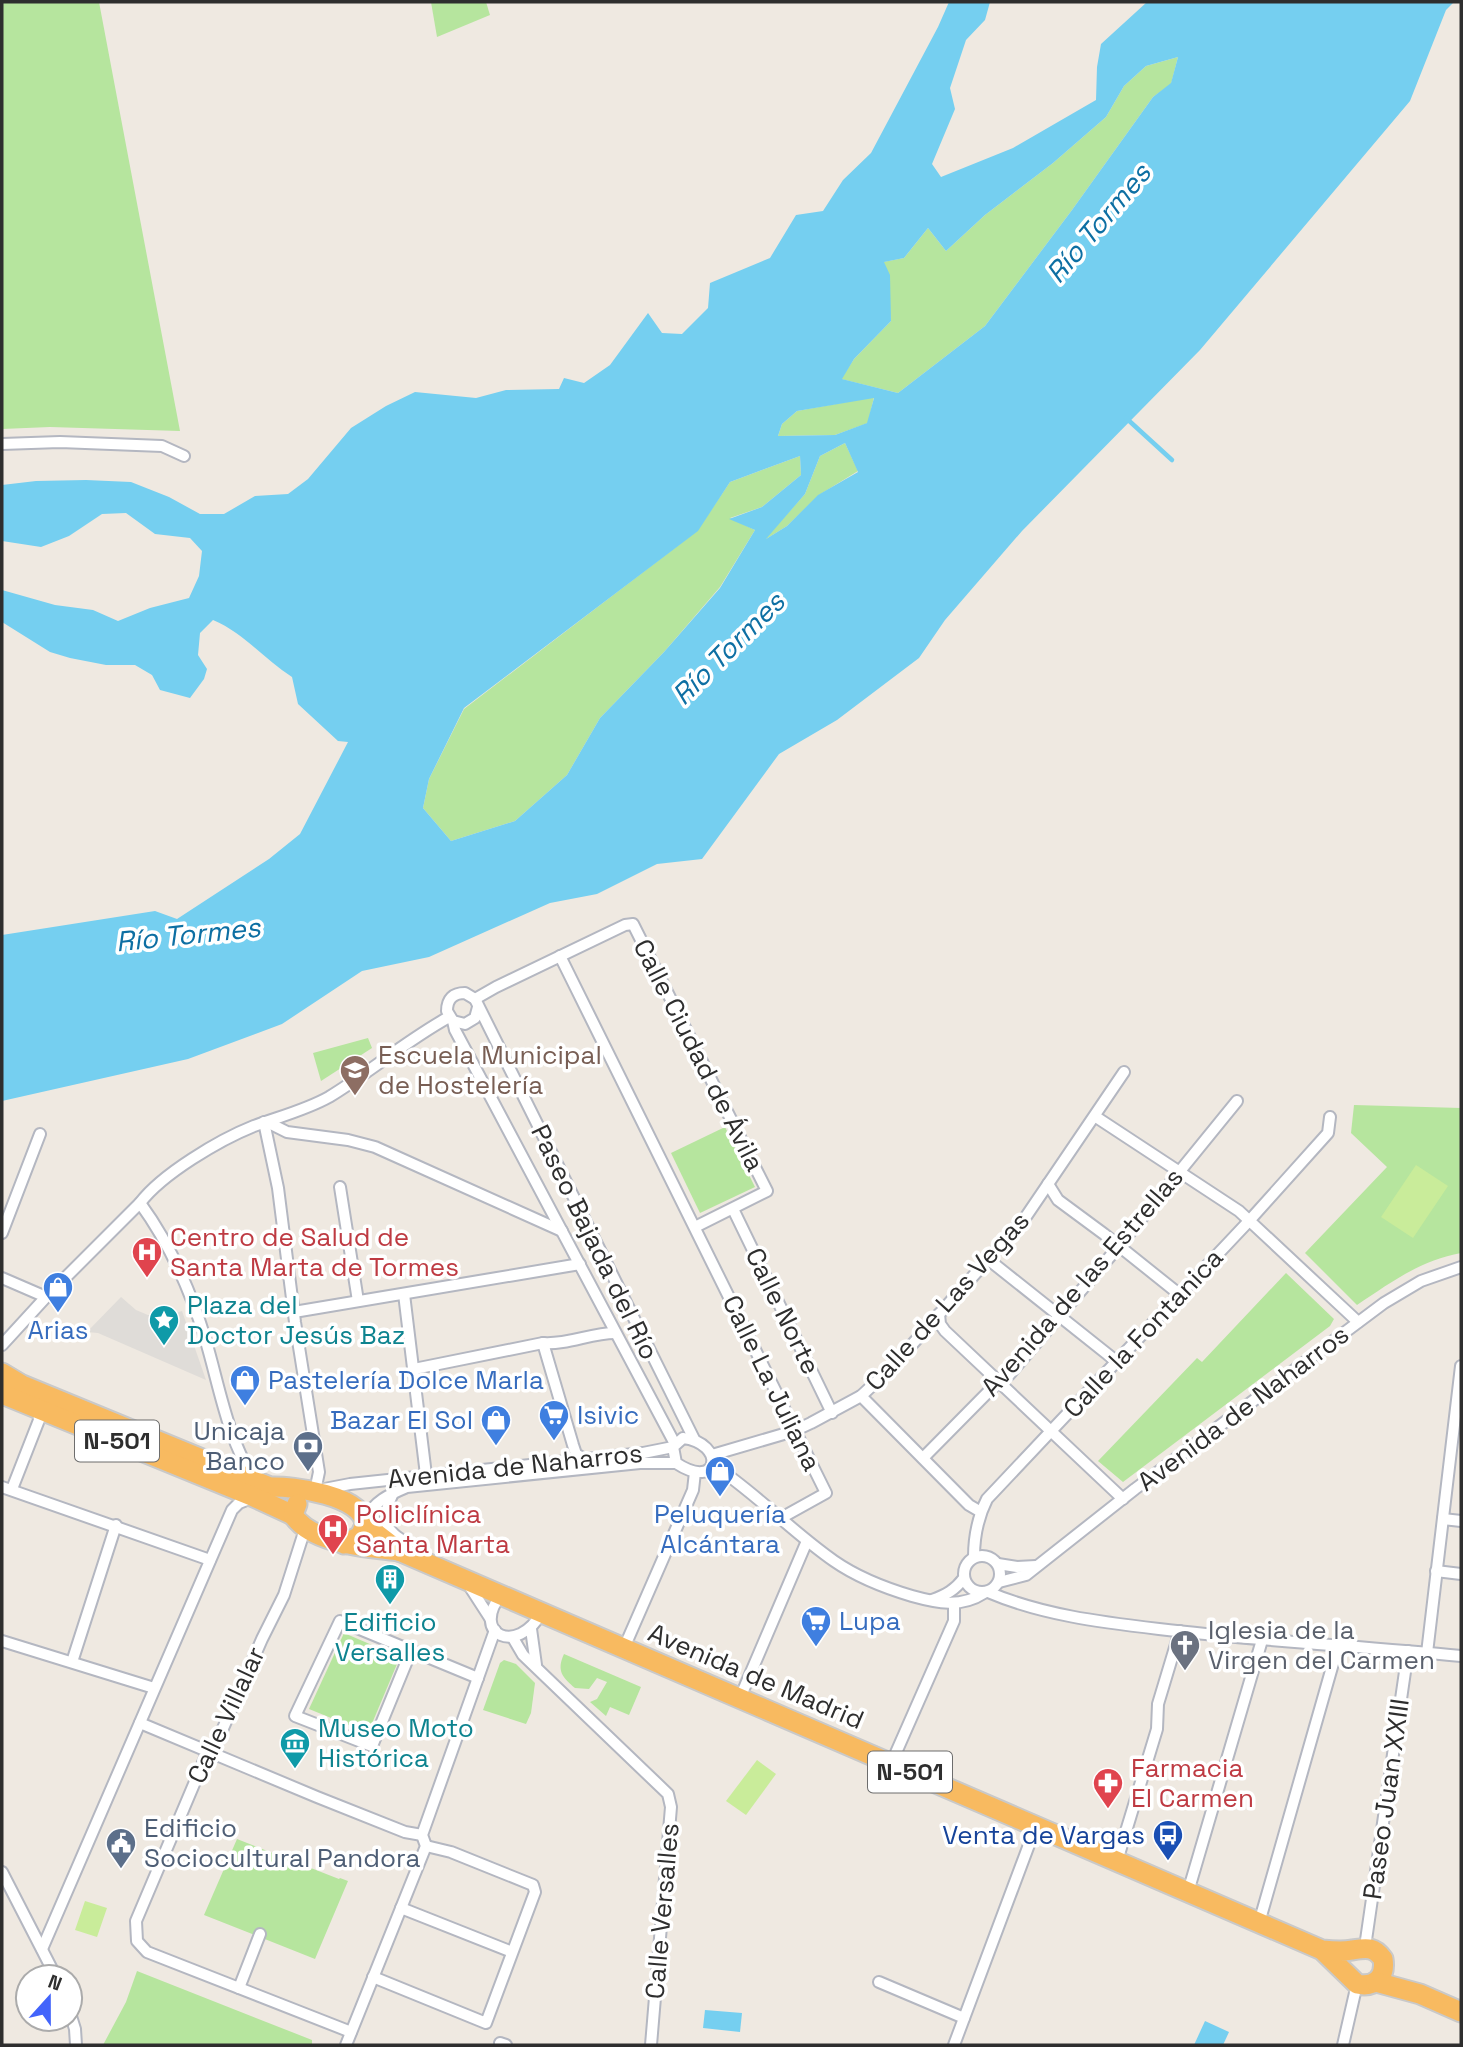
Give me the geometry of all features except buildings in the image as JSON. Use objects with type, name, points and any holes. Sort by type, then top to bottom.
[{"type":"highway","name":"N-501","points":[[2,1373],[22,1385],[255,1489],[299,1522],[344,1544]]},
{"type":"highway","name":"N-501","points":[[2,1394],[255,1489],[293,1486],[314,1491],[347,1503],[357,1510],[365,1522]]},
{"type":"highway","points":[[299,1522],[301,1495],[314,1491]]},
{"type":"highway","points":[[344,1544],[360,1536],[365,1522]]},
{"type":"highway","name":"Avenida de Madrid","points":[[365,1522],[399,1551]]},
{"type":"highway","name":"Avenida de Madrid","points":[[344,1544],[399,1551],[465,1578],[1322,1950],[1366,1976]]},
{"type":"highway","name":"N-501","points":[[1359,1949],[1378,1953],[1366,1976],[1420,1994],[1461,2012]]},
{"type":"highway","points":[[1359,1949],[1346,1961],[1366,1976]]},
{"type":"highway","name":"Avenida de Madrid","points":[[1322,1950],[1359,1949]]},
{"type":"street","points":[[2,444],[60,442],[162,446],[184,456]]},
{"type":"street","name":"Calle Ciudad de Ávila","points":[[560,956],[625,925],[633,924],[766,1191],[733,1209]]},
{"type":"street","points":[[477,1003],[560,956]]},
{"type":"street","name":"Calle La Juliana","points":[[560,956],[826,1493],[781,1518]]},
{"type":"street","points":[[451,1019],[447,1005],[453,995],[465,993],[477,1003]]},
{"type":"street","points":[[2,1345],[150,1190],[183,1164],[250,1128],[327,1098],[414,1037],[451,1019],[465,1024],[470,1022],[475,1018],[477,1003]]},
{"type":"street","name":"Paseo Bajada del Río","points":[[477,1003],[694,1439]]},
{"type":"street","name":"Paseo Bajada del Río","points":[[451,1019],[674,1445]]},
{"type":"street","name":"Calle de Las Vegas","points":[[712,1460],[794,1431],[832,1413],[861,1395],[892,1367],[1025,1218],[1124,1072]]},
{"type":"street","name":"Avenida de las Estrellas","points":[[923,1458],[999,1381],[1009,1375],[1237,1101]]},
{"type":"street","points":[[1096,1117],[1239,1211],[1358,1321]]},
{"type":"street","name":"Calle la Fontanica","points":[[974,1558],[974,1543],[987,1499],[1249,1221],[1328,1133],[1330,1117]]},
{"type":"street","points":[[265,1122],[287,1132],[348,1140],[375,1147],[562,1231]]},
{"type":"street","points":[[265,1122],[278,1188],[319,1472],[314,1491]]},
{"type":"street","points":[[2,1233],[40,1134]]},
{"type":"street","points":[[1048,1184],[1058,1200],[1179,1294]]},
{"type":"street","points":[[340,1187],[358,1301]]},
{"type":"street","points":[[42,1949],[232,1510],[255,1489],[239,1451],[185,1280],[161,1232],[140,1203]]},
{"type":"street","points":[[695,1227],[733,1209]]},
{"type":"street","name":"Calle Norte","points":[[733,1209],[832,1413]]},
{"type":"street","points":[[989,1259],[1115,1361]]},
{"type":"street","points":[[294,1312],[580,1264]]},
{"type":"street","name":"Avenida de Naharros","points":[[999,1582],[1019,1579],[1358,1321],[1406,1289],[1461,1267]]},
{"type":"street","points":[[2,1278],[46,1297]]},
{"type":"street","points":[[404,1294],[425,1480]]},
{"type":"street","points":[[939,1314],[940,1324],[945,1331],[1123,1499]]},
{"type":"street","points":[[414,1369],[543,1343],[599,1333],[615,1333]]},
{"type":"street","points":[[543,1343],[576,1454],[584,1459]]},
{"type":"street","points":[[1427,1653],[1461,1366]]},
{"type":"street","points":[[861,1395],[969,1505],[981,1512]]},
{"type":"street","points":[[38,1408],[39,1420],[7,1488],[210,1560]]},
{"type":"street","points":[[712,1460],[703,1473],[695,1472],[676,1463],[674,1445],[683,1438],[694,1439],[705,1446],[712,1460],[807,1541],[836,1563],[894,1591],[930,1601],[954,1604],[975,1598],[999,1582],[998,1564]]},
{"type":"street","name":"Avenida de Naharros","points":[[365,1522],[372,1507],[386,1496],[425,1480],[674,1445]]},
{"type":"street","name":"Avenida de Naharros","points":[[314,1491],[332,1486],[648,1462],[676,1463]]},
{"type":"street","points":[[624,1648],[693,1490],[695,1472]]},
{"type":"street","name":"Avenida de Naharros","points":[[393,1493],[384,1511],[385,1521],[392,1533],[442,1570]]},
{"type":"street","points":[[1443,1519],[1461,1521]]},
{"type":"street","name":"Calle Villalar","points":[[239,1988],[147,1952],[137,1941],[136,1921],[208,1751],[217,1742],[284,1595],[299,1522]]},
{"type":"street","points":[[72,1662],[116,1525]]},
{"type":"street","points":[[740,1698],[807,1541]]},
{"type":"street","points":[[930,1601],[957,1587],[964,1578],[965,1566],[974,1558],[987,1556],[998,1564],[1036,1566]]},
{"type":"street","points":[[1436,1571],[1461,1574]]},
{"type":"street","points":[[465,1578],[495,1630],[500,1634],[513,1638],[522,1636],[531,1629],[542,1612]]},
{"type":"street","points":[[964,1578],[971,1589],[1038,1610],[1107,1622],[1262,1640],[1461,1656]]},
{"type":"street","points":[[489,1618],[501,1595]]},
{"type":"street","points":[[891,1763],[954,1621],[954,1604]]},
{"type":"street","points":[[411,1651],[372,1746],[295,1716],[340,1621],[478,1678]]},
{"type":"street","points":[[531,1629],[536,1665]]},
{"type":"street","points":[[346,2045],[401,1908],[495,1630]]},
{"type":"street","points":[[1117,1861],[1157,1728],[1158,1704],[1180,1631]]},
{"type":"street","name":"Calle Versalles","points":[[513,1638],[523,1655],[668,1794],[671,1807],[651,2045]]},
{"type":"street","points":[[1188,1892],[1262,1640]]},
{"type":"street","points":[[2,1641],[154,1688]]},
{"type":"street","points":[[1259,1923],[1338,1646]]},
{"type":"street","name":"Paseo Juan XXIII","points":[[1359,1949],[1408,1651]]},
{"type":"street","points":[[140,1723],[533,1885],[535,1892],[486,2023],[373,1977]]},
{"type":"street","points":[[954,2045],[1036,1826]]},
{"type":"street","points":[[2,1872],[49,1963]]},
{"type":"street","points":[[401,1908],[512,1952]]},
{"type":"street","points":[[36,1936],[48,1934]]},
{"type":"street","points":[[260,1934],[239,1988],[351,2032]]},
{"type":"street","points":[[1343,2045],[1366,1976]]},
{"type":"street","points":[[879,1982],[964,2018]]},
{"type":"green space","points":[[2,2],[99,2],[180,431],[50,427],[2,429]]},
{"type":"green space","points":[[431,2],[486,2],[490,15],[437,37]]},
{"type":"green space","points":[[1178,57],[1171,84],[1153,97],[985,326],[898,393],[841,379],[854,359],[891,321],[883,262],[904,258],[928,228],[946,251],[985,215],[1053,163],[1106,117],[1124,86],[1146,66]]},
{"type":"green space","points":[[874,397],[868,423],[835,435],[778,436],[782,424],[797,411]]},
{"type":"green space","points":[[845,443],[858,471],[819,495],[787,526],[763,541],[805,494],[820,456]]},
{"type":"green space","points":[[800,456],[801,475],[762,507],[730,518],[755,530],[720,587],[664,652],[600,718],[567,775],[515,821],[451,841],[423,808],[429,779],[464,709],[697,531],[730,482]]},
{"type":"green space","points":[[368,1038],[372,1048],[321,1081],[313,1053]]},
{"type":"green space","points":[[1354,1105],[1461,1108],[1461,1253],[1419,1267],[1357,1305],[1305,1253],[1387,1167],[1351,1133]]},
{"type":"green space","points":[[725,1127],[755,1187],[700,1213],[671,1153]]},
{"type":"green space","points":[[1416,1165],[1448,1186],[1413,1238],[1381,1217]]},
{"type":"green space","points":[[1286,1273],[1334,1319],[1330,1326],[1123,1482],[1098,1461],[1197,1358],[1202,1362]]},
{"type":"green space","points":[[344,1633],[400,1657],[368,1733],[309,1709]]},
{"type":"green space","points":[[564,1654],[641,1687],[629,1715],[610,1707],[606,1716],[590,1702],[597,1699],[607,1682],[597,1678],[589,1689],[575,1688],[561,1670]]},
{"type":"green space","points":[[504,1660],[516,1664],[535,1683],[531,1713],[526,1724],[483,1710],[500,1663]]},
{"type":"green space","points":[[757,1760],[776,1774],[746,1815],[726,1801]]},
{"type":"green space","points":[[237,1839],[348,1881],[315,1959],[204,1915]]},
{"type":"green space","points":[[85,1901],[107,1908],[97,1937],[75,1930]]},
{"type":"green space","points":[[137,1971],[312,2040],[312,2045],[103,2045],[126,2002]]},
{"type":"shaded area","name":"Plaza del Doctor Jesús Baz","points":[[121,1297],[136,1310],[148,1315],[166,1316],[182,1311],[206,1380],[98,1333],[87,1332]]},
{"type":"water","name":"Río Tormes","points":[[949,2],[990,2],[985,20],[966,40],[950,88],[955,109],[932,164],[941,177],[1013,148],[1096,100],[1101,44],[1147,2],[1454,2],[1446,10],[1410,101],[1200,350],[1022,531],[945,620],[919,658],[837,720],[779,754],[702,859],[657,864],[597,894],[550,903],[429,957],[362,971],[282,1024],[188,1059],[2,1101],[2,935],[155,911],[177,919],[269,859],[300,834],[348,742],[338,741],[298,704],[292,677],[244,639],[213,620],[200,633],[198,655],[207,669],[204,679],[190,698],[160,690],[152,675],[135,665],[106,665],[50,652],[2,622],[2,590],[55,605],[93,610],[118,621],[150,608],[189,598],[199,576],[202,551],[190,538],[155,534],[126,513],[102,514],[69,536],[41,547],[2,541],[2,485],[36,481],[131,482],[169,497],[200,514],[224,514],[255,496],[288,494],[308,479],[351,428],[415,392],[476,398],[506,390],[559,389],[564,378],[584,383],[610,365],[648,313],[662,333],[682,334],[708,308],[710,283],[770,258],[796,215],[823,211],[843,180],[871,153]],"holes":[[[1178,57],[1171,83],[1153,97],[985,326],[898,393],[842,379],[854,359],[891,321],[890,275],[884,262],[904,258],[928,228],[946,251],[985,215],[1053,163],[1106,117],[1124,86],[1146,66]],[[874,398],[867,423],[835,435],[778,436],[782,424],[797,411]],[[845,443],[858,472],[818,495],[787,526],[766,539],[805,494],[820,456]],[[800,456],[801,475],[762,507],[729,519],[755,530],[720,588],[664,652],[600,718],[567,775],[515,821],[451,841],[423,808],[429,779],[464,708],[698,531],[730,482]]]},
{"type":"water","points":[[705,2010],[742,2013],[740,2032],[703,2028]]},
{"type":"water","points":[[1205,2021],[1229,2032],[1223,2045],[1194,2045]]},
{"type":"waterway","points":[[1126,418],[1172,460]]},
{"type":"place","name":"Escuela Municipal de Hostelería","points":[[355,1097]]},
{"type":"place","name":"Centro de Salud de Santa Marta de Tormes","points":[[147,1279]]},
{"type":"place","name":"Arias","points":[[58,1314]]},
{"type":"place","name":"Plaza del Doctor Jesús Baz","points":[[164,1347]]},
{"type":"place","name":"Pastelería Dolce Marla","points":[[245,1407]]},
{"type":"place","name":"Isivic","points":[[554,1442]]},
{"type":"place","name":"Bazar El Sol","points":[[496,1447]]},
{"type":"place","name":"Unicaja Banco","points":[[308,1473]]},
{"type":"place","name":"Peluquería Alcántara","points":[[720,1498]]},
{"type":"place","name":"Policlínica Santa Marta","points":[[333,1556]]},
{"type":"place","name":"Edificio Versalles","points":[[390,1606]]},
{"type":"place","name":"Lupa","points":[[816,1648]]},
{"type":"place","name":"Iglesia de la Virgen del Carmen","points":[[1185,1672]]},
{"type":"place","name":"Museo Moto Histórica","points":[[295,1770]]},
{"type":"place","name":"Farmacia El Carmen","points":[[1108,1810]]},
{"type":"place","name":"Venta de Vargas","points":[[1168,1862]]},
{"type":"place","name":"Edificio Sociocultural Pandora","points":[[121,1870]]}]
